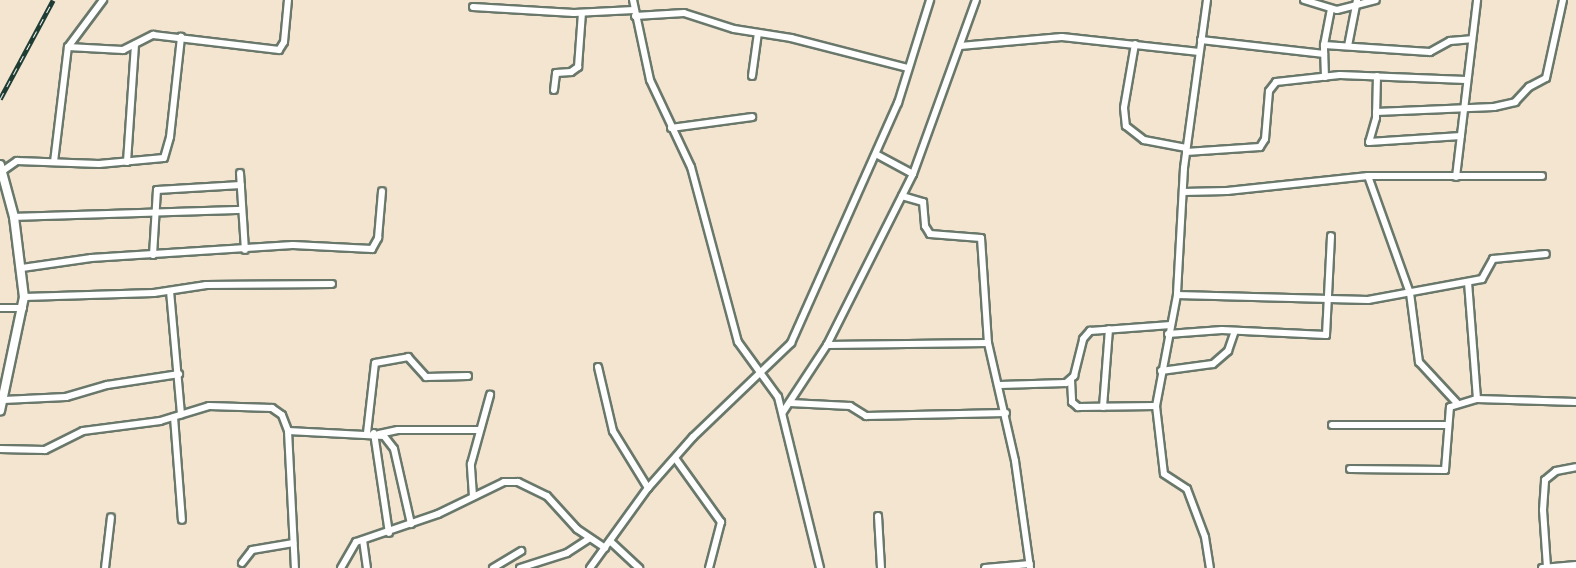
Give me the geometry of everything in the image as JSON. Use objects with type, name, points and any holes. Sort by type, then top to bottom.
[{"type":"main road","points":[[0,411],[24,297],[14,217],[2,167]]},
{"type":"street","points":[[54,162],[68,47],[103,0]]},
{"type":"street","points":[[68,47],[123,50],[153,35],[279,50],[284,42],[288,0]]},
{"type":"street","points":[[633,0],[650,80],[691,167],[738,342],[762,375],[773,385],[783,412],[820,568]]},
{"type":"street","points":[[590,568],[648,488],[675,458],[762,375],[791,343],[876,154],[930,0]]},
{"type":"street","points":[[783,412],[827,345],[913,174],[976,0]]},
{"type":"street","points":[[1207,0],[1186,150],[1177,295],[1156,406],[1164,474],[1187,489],[1205,537],[1210,568]]},
{"type":"street","points":[[1304,0],[1331,9],[1376,0]]},
{"type":"street","points":[[1456,177],[1477,0]]},
{"type":"street","points":[[1376,112],[1494,107],[1515,102],[1529,87],[1546,78],[1563,0]]},
{"type":"street","points":[[1348,46],[1356,3]]},
{"type":"street","points":[[473,7],[582,13],[676,11],[908,68]]},
{"type":"street","points":[[1326,77],[1324,45],[1331,9]]},
{"type":"street","points":[[554,90],[556,73],[571,72],[578,67],[582,13]]},
{"type":"street","points":[[752,75],[758,33]]},
{"type":"street","points":[[2,167],[17,161],[127,162],[158,160],[167,155],[181,37]]},
{"type":"street","points":[[960,46],[1062,37],[1199,52]]},
{"type":"street","points":[[1324,45],[1430,52],[1450,41],[1471,39]]},
{"type":"street","points":[[1201,40],[1324,54]]},
{"type":"street","points":[[127,162],[135,44]]},
{"type":"street","points":[[1135,44],[1124,108],[1126,126],[1144,140],[1186,150],[1260,147],[1265,139],[1272,84],[1326,77],[1377,76],[1466,80]]},
{"type":"street","points":[[1377,76],[1376,112],[1369,142],[1461,136]]},
{"type":"street","points":[[671,128],[752,117]]},
{"type":"street","points":[[876,154],[913,174]]},
{"type":"street","points":[[240,173],[245,250]]},
{"type":"street","points":[[1183,192],[1368,176],[1542,176]]},
{"type":"street","points":[[1368,176],[1410,293],[1419,362],[1457,403]]},
{"type":"street","points":[[153,255],[155,195],[161,188],[241,185]]},
{"type":"street","points":[[22,268],[91,258],[245,250],[307,244],[372,249],[378,238],[382,191]]},
{"type":"street","points":[[902,196],[923,202],[924,226],[930,234],[981,238],[988,343],[1006,413],[1030,566],[985,568]]},
{"type":"street","points":[[14,217],[242,210]]},
{"type":"street","points":[[1168,334],[1235,331],[1322,337],[1327,330],[1331,236]]},
{"type":"street","points":[[1177,295],[1368,300],[1482,279],[1493,259],[1546,254]]},
{"type":"street","points":[[1468,282],[1477,399]]},
{"type":"street","points":[[24,297],[170,291],[206,285],[332,284]]},
{"type":"street","points":[[170,291],[179,374],[178,416],[182,520]]},
{"type":"street","points":[[0,308],[23,308]]},
{"type":"street","points":[[1156,406],[1074,405],[1071,380],[1086,334],[1109,329],[1171,325]]},
{"type":"street","points":[[1103,407],[1109,329]]},
{"type":"street","points":[[1161,371],[1213,364],[1228,351],[1235,331]]},
{"type":"street","points":[[827,345],[988,343]]},
{"type":"street","points":[[389,533],[373,433],[375,363],[408,357],[426,377],[468,376]]},
{"type":"street","points":[[598,367],[613,431],[648,488]]},
{"type":"street","points":[[3,400],[66,397],[107,385],[179,374]]},
{"type":"street","points":[[1000,385],[1051,386],[1071,380]]},
{"type":"street","points":[[472,496],[470,471],[478,430],[490,395]]},
{"type":"street","points":[[1350,469],[1445,470],[1448,460],[1446,425],[1450,407],[1457,403],[1477,399],[1576,402]]},
{"type":"street","points":[[790,403],[850,406],[866,416],[1006,413]]},
{"type":"street","points":[[0,449],[45,450],[84,431],[178,416],[209,406],[266,407],[282,415],[288,431],[296,568]]},
{"type":"street","points":[[1332,425],[1446,425]]},
{"type":"street","points":[[288,431],[373,433],[398,429],[478,430]]},
{"type":"street","points":[[373,433],[394,449],[411,524]]},
{"type":"street","points":[[675,458],[721,522],[709,568]]},
{"type":"street","points":[[1547,567],[1543,510],[1545,480],[1557,471],[1576,467]]},
{"type":"street","points":[[341,568],[352,546],[363,540],[411,524],[504,482],[525,485],[554,502],[590,538],[605,548]]},
{"type":"street","points":[[878,516],[881,568]]},
{"type":"street","points":[[105,568],[111,518]]},
{"type":"street","points":[[520,568],[567,553],[590,538]]},
{"type":"street","points":[[363,540],[367,568]]},
{"type":"street","points":[[610,541],[639,568]]},
{"type":"street","points":[[242,563],[252,550],[293,543]]},
{"type":"street","points":[[493,568],[521,551]]},
{"type":"street","points":[[1542,568],[1576,565]]},
{"type":"railway","points":[[0,99],[53,0]]}]
